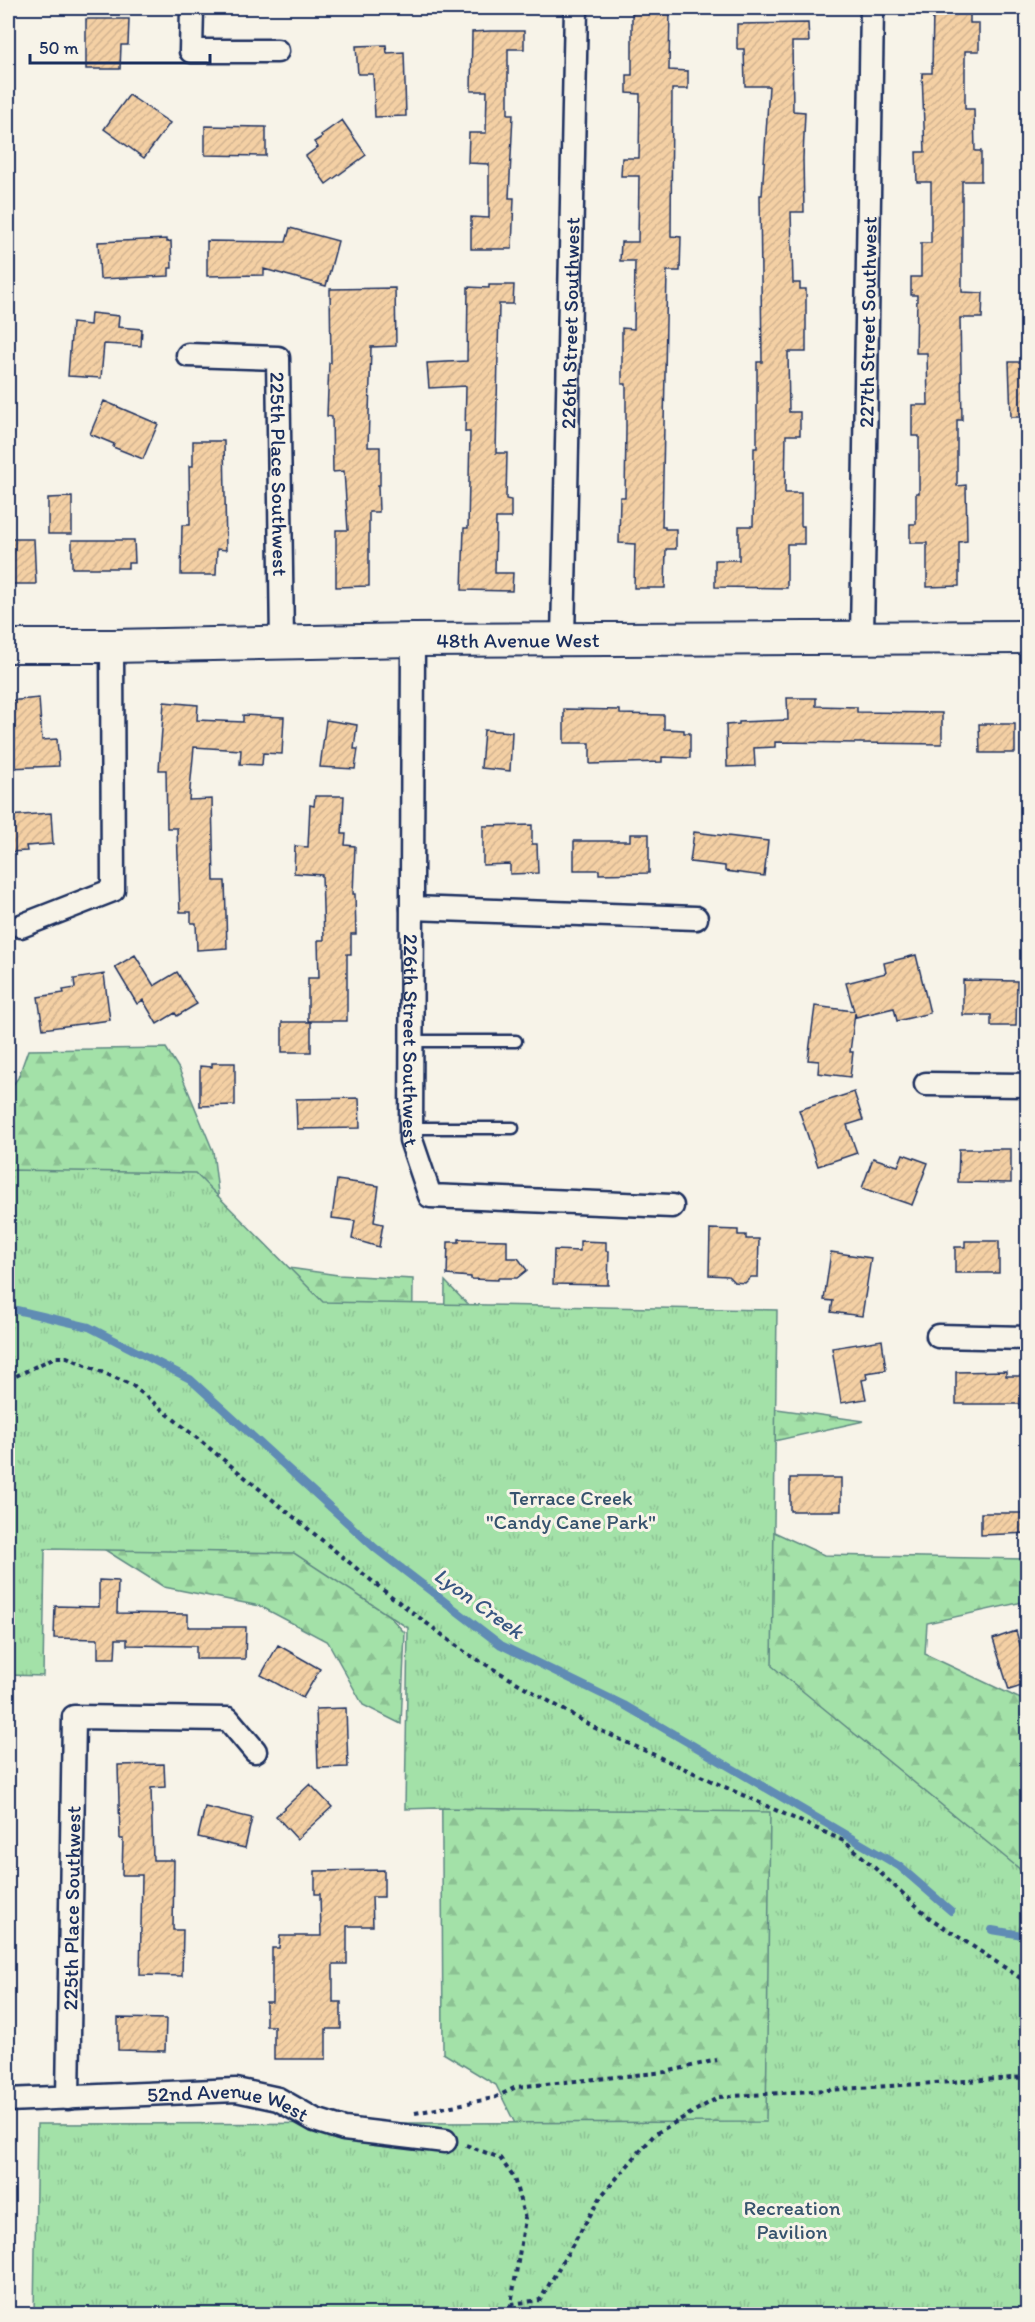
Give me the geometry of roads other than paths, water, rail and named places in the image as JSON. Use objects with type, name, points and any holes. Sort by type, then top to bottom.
[{"type":"main road","name":"48th Avenue West","points":[[8,646],[413,640],[1028,637]]},
{"type":"street","points":[[192,8],[191,51],[277,51]]},
{"type":"street","name":"226th Street Southwest","points":[[563,639],[576,8]]},
{"type":"street","name":"227th Street Southwest","points":[[862,637],[872,8]]},
{"type":"street","name":"225th Place Southwest","points":[[188,355],[278,358],[282,642]]},
{"type":"street","name":"226th Street Southwest","points":[[413,640],[411,1140],[430,1196],[672,1206]]},
{"type":"street","points":[[21,926],[113,890],[112,646]]},
{"type":"street","points":[[412,908],[696,918]]},
{"type":"street","points":[[926,1084],[1028,1085]]},
{"type":"street","points":[[938,1336],[1028,1338]]},
{"type":"street","name":"225th Place Southwest","points":[[68,2098],[74,1717],[228,1719],[255,1751]]},
{"type":"street","name":"52nd Avenue West","points":[[8,2100],[236,2090],[278,2099],[315,2120],[344,2129],[445,2141]]},
{"type":"lane","points":[[412,1041],[516,1041]]},
{"type":"lane","points":[[411,1128],[513,1128]]},
{"type":"waterway","name":"Lyon Creek","points":[[8,1308],[89,1327],[190,1379],[375,1548],[501,1645],[624,1705],[899,1866],[951,1911]]},
{"type":"waterway","name":"Lyon Creek","points":[[992,1930],[1028,1936]]},
{"type":"park label","name":"Terrace Creek \"Candy Cane Park\"","points":[[571,1509]]},
{"type":"park label","name":"Recreation Pavilion","points":[[792,2219]]}]
